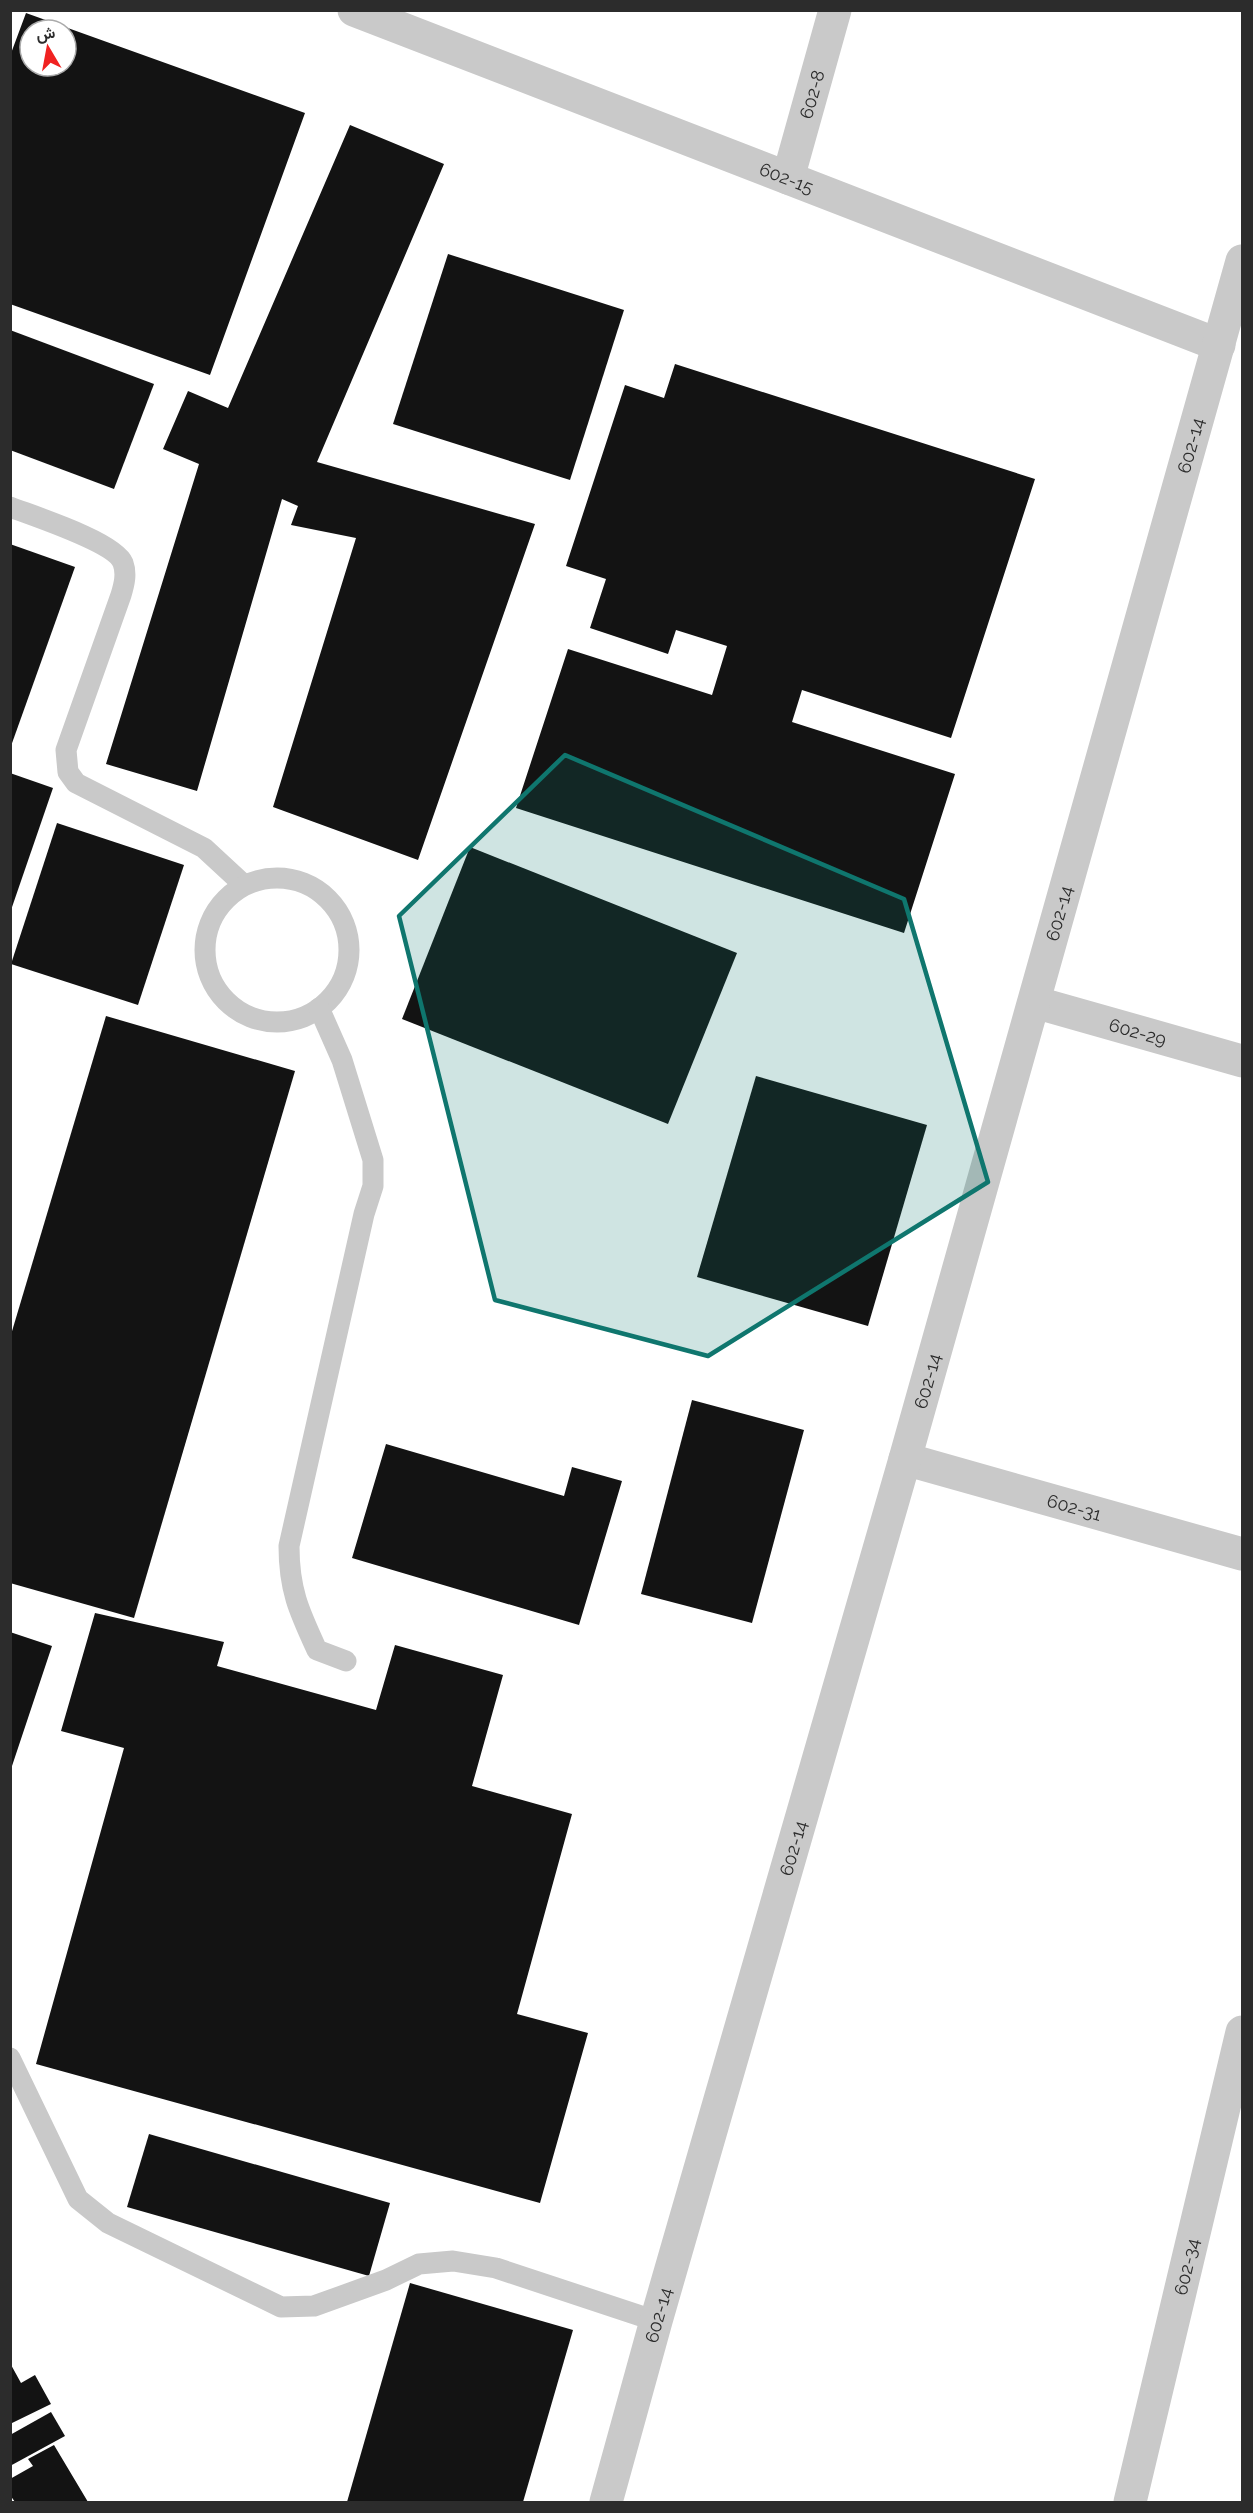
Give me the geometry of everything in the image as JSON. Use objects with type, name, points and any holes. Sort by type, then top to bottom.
[{"type":"street","name":"602-15","points":[[354,10],[392,18],[788,178],[1219,345]]},
{"type":"street","name":"602-8","points":[[788,178],[835,10]]},
{"type":"street","name":"602-14","points":[[606,2502],[905,1459],[1242,261]]},
{"type":"street","name":"602-29","points":[[1034,1002],[1242,1061]]},
{"type":"street","name":"602-31","points":[[905,1459],[1242,1554]]},
{"type":"street","name":"602-34","points":[[1130,2502],[1242,2032]]},
{"type":"lane","points":[[10,507],[99,542],[115,552],[123,562],[125,577],[122,595],[66,750],[68,772],[76,783],[204,848],[244,885]]},
{"type":"lane","points":[[271,878],[293,879],[316,888],[334,905],[346,928],[350,950],[346,972],[335,992],[319,1008],[299,1018],[277,1022],[255,1019],[234,1008],[218,992],[207,970],[204,945],[210,921],[224,900],[244,885],[271,878]]},
{"type":"lane","points":[[319,1008],[342,1060],[373,1160],[373,1185],[364,1214],[289,1546],[289,1574],[299,1610],[317,1650],[346,1662]]},
{"type":"lane","points":[[10,2058],[78,2199],[108,2223],[281,2307],[314,2306],[386,2280],[419,2264],[453,2261],[496,2268],[657,2320]]},
{"type":"highlighted area","points":[[565,755],[904,899],[988,1182],[708,1356],[495,1300],[399,916]]},
{"type":"building","points":[[26,13],[40,18],[24,18]]},
{"type":"building","points":[[78,32],[305,113],[210,375],[10,304],[10,56],[18,34],[18,78],[78,78]]},
{"type":"building","points":[[350,125],[444,164],[317,462],[535,524],[418,860],[273,807],[356,538],[291,525],[298,506],[282,499],[197,791],[106,764],[199,464],[163,449],[188,391],[228,408]]},
{"type":"building","points":[[448,254],[624,310],[570,480],[393,424]]},
{"type":"building","points":[[10,330],[154,384],[114,489],[10,450]]},
{"type":"building","points":[[675,364],[1035,479],[951,738],[802,690],[792,722],[955,774],[904,933],[516,808],[568,649],[712,695],[727,646],[676,630],[668,654],[590,628],[606,579],[566,566],[625,385],[664,398]]},
{"type":"building","points":[[10,544],[75,567],[11,746],[10,746]]},
{"type":"building","points":[[10,773],[53,788],[11,910],[10,910]]},
{"type":"building","points":[[57,823],[184,865],[138,1005],[11,964]]},
{"type":"building","points":[[470,847],[737,953],[668,1124],[402,1019]]},
{"type":"building","points":[[106,1016],[295,1071],[134,1618],[10,1583],[10,1338]]},
{"type":"building","points":[[756,1076],[927,1125],[868,1326],[697,1277]]},
{"type":"building","points":[[692,1400],[804,1430],[752,1623],[641,1594]]},
{"type":"building","points":[[386,1444],[564,1496],[572,1467],[622,1481],[579,1625],[352,1558]]},
{"type":"building","points":[[95,1613],[224,1642],[217,1666],[376,1710],[395,1645],[503,1675],[472,1786],[572,1814],[517,2014],[588,2033],[540,2203],[36,2064],[124,1748],[61,1731]]},
{"type":"building","points":[[10,1632],[52,1646],[11,1769],[10,1769]]},
{"type":"building","points":[[149,2134],[390,2203],[369,2276],[127,2207]]},
{"type":"building","points":[[410,2283],[573,2330],[523,2502],[347,2502]]},
{"type":"building","points":[[10,2363],[21,2383],[35,2375],[51,2404],[10,2424]]},
{"type":"building","points":[[51,2412],[65,2436],[10,2466],[10,2435]]},
{"type":"building","points":[[54,2445],[88,2502],[15,2502],[10,2495],[10,2479],[33,2466],[28,2459]]}]
